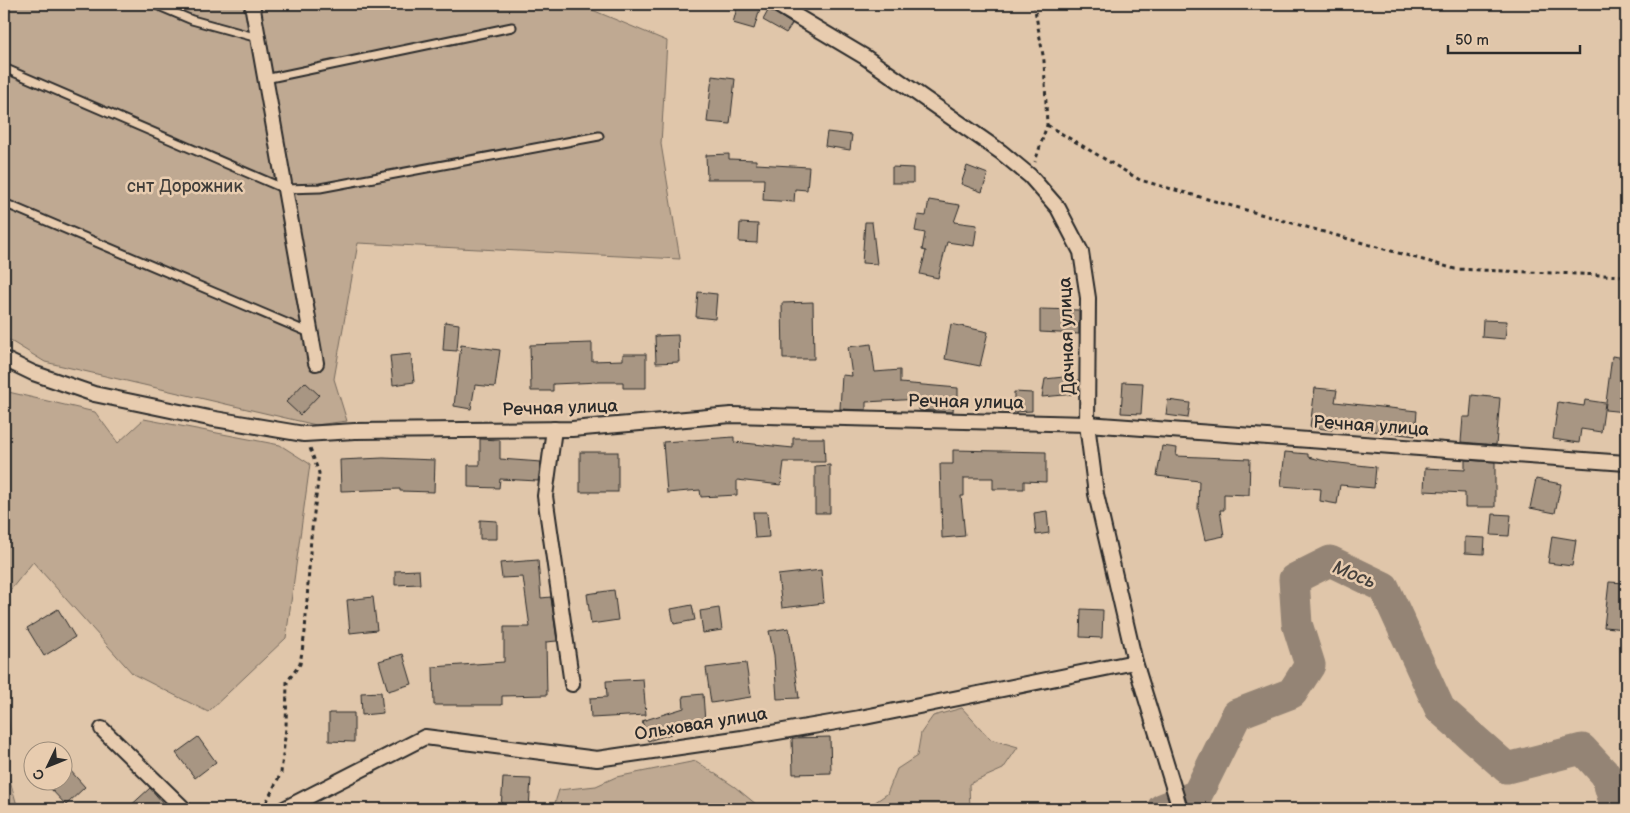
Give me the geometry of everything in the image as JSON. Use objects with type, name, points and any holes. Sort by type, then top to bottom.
[{"type":"street","points":[[252,4],[316,363]]},
{"type":"street","name":"Дачная улица","points":[[776,4],[865,57],[1001,152],[1030,176],[1058,208],[1081,252],[1088,298],[1087,424],[1096,494],[1135,662],[1180,809]]},
{"type":"street","name":"Речная улица","points":[[4,359],[33,373],[94,394],[209,418],[304,434],[355,431],[554,429],[731,415],[1087,424],[1626,463]]},
{"type":"street","points":[[554,429],[545,496],[572,684]]},
{"type":"street","name":"Ольховая улица","points":[[284,809],[425,737],[597,758],[742,738],[850,719],[1135,662]]},
{"type":"street","points":[[102,729],[184,809]]},
{"type":"lane","points":[[154,4],[192,20],[258,38]]},
{"type":"lane","points":[[265,79],[512,27]]},
{"type":"lane","points":[[4,68],[284,189],[320,188],[599,136]]},
{"type":"lane","points":[[4,203],[310,333]]},
{"type":"path","points":[[1030,176],[1047,125],[1044,61],[1034,4]]},
{"type":"path","points":[[1047,125],[1140,180],[1455,269],[1626,276]]},
{"type":"path","points":[[263,809],[281,773],[286,728],[287,682],[300,664],[305,632],[311,537],[318,473],[304,434]]},
{"type":"green space","name":"снт Дорожник","points":[[4,4],[578,4],[667,41],[661,144],[680,259],[358,243],[334,379],[347,421],[316,425],[45,362],[4,337]]},
{"type":"green space","points":[[4,391],[95,412],[118,443],[144,419],[280,445],[310,464],[286,638],[208,712],[133,674],[33,562],[4,598]]},
{"type":"green space","points":[[4,684],[6,687],[10,733],[9,777],[18,809],[4,809]]},
{"type":"green space","points":[[962,708],[990,739],[1018,747],[1003,769],[969,784],[970,809],[865,809],[887,794],[897,769],[917,756],[921,733],[933,716]]},
{"type":"green space","points":[[696,761],[735,787],[762,809],[553,809],[559,790],[596,786],[616,777]]},
{"type":"building","points":[[738,4],[760,9],[754,29],[733,23]]},
{"type":"building","points":[[769,9],[792,24],[786,33],[763,20]]},
{"type":"building","points":[[712,76],[735,79],[730,124],[707,122]]},
{"type":"building","points":[[827,132],[852,135],[850,150],[825,146]]},
{"type":"building","points":[[729,154],[729,159],[756,160],[756,164],[809,167],[807,190],[795,189],[794,202],[763,200],[764,179],[707,179],[706,155]]},
{"type":"building","points":[[967,166],[988,174],[982,192],[961,184]]},
{"type":"building","points":[[892,167],[913,168],[913,183],[892,183]]},
{"type":"building","points":[[929,200],[960,205],[954,222],[977,225],[974,246],[947,242],[938,278],[920,274],[926,251],[922,250],[925,233],[915,231],[918,215],[926,216]]},
{"type":"building","points":[[865,222],[872,222],[877,264],[862,263]]},
{"type":"building","points":[[740,223],[758,224],[757,243],[739,242]]},
{"type":"building","points":[[698,292],[717,294],[715,319],[696,317]]},
{"type":"building","points":[[813,302],[814,359],[783,359],[782,303]]},
{"type":"building","points":[[1040,309],[1079,310],[1079,334],[1040,332]]},
{"type":"building","points":[[1483,320],[1507,321],[1505,339],[1482,337]]},
{"type":"building","points":[[445,322],[459,324],[457,351],[443,350]]},
{"type":"building","points":[[951,324],[988,332],[980,366],[945,359]]},
{"type":"building","points":[[678,335],[679,362],[656,363],[655,336]]},
{"type":"building","points":[[592,343],[592,361],[623,360],[623,354],[646,354],[646,388],[623,388],[623,382],[600,382],[553,384],[553,391],[531,391],[530,345]]},
{"type":"building","points":[[871,344],[875,372],[900,370],[900,383],[958,388],[958,396],[954,397],[953,412],[919,410],[919,399],[866,402],[866,410],[840,409],[842,375],[852,376],[848,347]]},
{"type":"building","points":[[461,345],[500,350],[495,387],[475,385],[471,409],[454,406]]},
{"type":"building","points":[[411,354],[414,382],[393,385],[390,356]]},
{"type":"building","points":[[1612,356],[1626,358],[1626,412],[1605,410]]},
{"type":"building","points":[[1073,376],[1075,394],[1042,397],[1045,379]]},
{"type":"building","points":[[305,382],[319,395],[300,415],[286,402]]},
{"type":"building","points":[[1123,382],[1143,383],[1141,414],[1121,413]]},
{"type":"building","points":[[1315,388],[1337,390],[1335,402],[1417,411],[1415,436],[1332,426],[1332,430],[1310,427]]},
{"type":"building","points":[[1014,392],[1032,393],[1032,411],[1014,412]]},
{"type":"building","points":[[1472,395],[1500,398],[1496,445],[1461,442],[1463,417],[1470,417]]},
{"type":"building","points":[[1168,400],[1190,403],[1188,418],[1166,415]]},
{"type":"building","points":[[1585,400],[1605,403],[1601,432],[1581,429],[1579,443],[1553,439],[1558,402],[1584,406]]},
{"type":"building","points":[[734,437],[734,442],[793,448],[793,438],[824,438],[825,462],[784,462],[781,485],[737,480],[737,495],[701,497],[700,490],[667,493],[663,442]]},
{"type":"building","points":[[480,439],[500,440],[500,459],[541,462],[538,481],[500,479],[499,488],[468,487],[468,465],[480,465]]},
{"type":"building","points":[[1162,446],[1177,448],[1176,456],[1250,459],[1249,495],[1224,494],[1224,510],[1220,510],[1224,536],[1205,540],[1198,509],[1199,481],[1157,476]]},
{"type":"building","points":[[953,450],[1046,452],[1046,482],[1024,481],[1024,489],[993,489],[993,478],[964,478],[964,496],[961,496],[965,536],[942,538],[940,464],[953,464]]},
{"type":"building","points":[[580,452],[618,452],[618,492],[580,492]]},
{"type":"building","points":[[1285,452],[1308,454],[1308,457],[1330,462],[1376,467],[1374,488],[1340,485],[1337,504],[1320,501],[1321,489],[1281,486]]},
{"type":"building","points":[[383,458],[435,460],[434,492],[400,491],[400,489],[341,491],[340,460]]},
{"type":"building","points":[[1465,460],[1495,462],[1495,507],[1465,507],[1465,493],[1424,491],[1425,468],[1465,470]]},
{"type":"building","points":[[830,465],[830,513],[815,513],[815,466]]},
{"type":"building","points":[[1536,479],[1561,484],[1555,513],[1530,508]]},
{"type":"building","points":[[1047,511],[1049,533],[1036,535],[1034,513]]},
{"type":"building","points":[[753,512],[767,512],[769,537],[755,538]]},
{"type":"building","points":[[1493,514],[1511,515],[1509,536],[1491,535]]},
{"type":"building","points":[[480,520],[497,521],[497,539],[480,539]]},
{"type":"building","points":[[1552,536],[1576,540],[1572,566],[1548,563]]},
{"type":"building","points":[[1465,537],[1485,538],[1484,554],[1465,553]]},
{"type":"building","points":[[538,560],[541,598],[551,597],[557,641],[546,642],[547,695],[502,696],[502,705],[434,705],[433,667],[504,662],[504,627],[530,627],[523,577],[502,578],[500,563]]},
{"type":"building","points":[[419,570],[420,584],[395,585],[395,571]]},
{"type":"building","points":[[821,570],[824,603],[782,608],[778,575]]},
{"type":"building","points":[[1609,582],[1626,583],[1626,629],[1604,627]]},
{"type":"building","points":[[614,590],[618,620],[591,624],[587,594]]},
{"type":"building","points":[[373,597],[377,630],[350,633],[347,600]]},
{"type":"building","points":[[692,605],[695,620],[674,624],[671,609]]},
{"type":"building","points":[[719,608],[722,630],[703,633],[700,611]]},
{"type":"building","points":[[58,609],[75,637],[44,656],[27,628]]},
{"type":"building","points":[[1081,609],[1103,610],[1102,638],[1080,637]]},
{"type":"building","points":[[789,628],[799,698],[777,699],[774,655],[769,631]]},
{"type":"building","points":[[403,654],[412,684],[388,691],[379,661]]},
{"type":"building","points":[[746,663],[751,697],[711,703],[706,668]]},
{"type":"building","points":[[643,679],[646,715],[591,718],[590,698],[607,697],[606,681]]},
{"type":"building","points":[[381,692],[383,713],[362,715],[361,693]]},
{"type":"building","points":[[703,694],[705,722],[668,725],[671,734],[648,741],[642,721],[684,708],[683,696]]},
{"type":"building","points":[[329,713],[354,713],[354,742],[329,741]]},
{"type":"building","points":[[198,737],[216,762],[195,778],[176,753]]},
{"type":"building","points":[[830,737],[831,773],[793,774],[792,738]]},
{"type":"building","points":[[72,772],[85,787],[66,805],[52,790],[72,790]]},
{"type":"building","points":[[503,778],[531,779],[529,808],[501,809]]},
{"type":"building","points":[[150,788],[163,803],[156,809],[127,809]]},
{"type":"waterway","name":"Мось","points":[[1162,809],[1197,795],[1237,714],[1292,693],[1310,665],[1297,624],[1294,579],[1330,561],[1384,587],[1440,709],[1507,768],[1582,749],[1606,775],[1615,805],[1619,809]]}]
